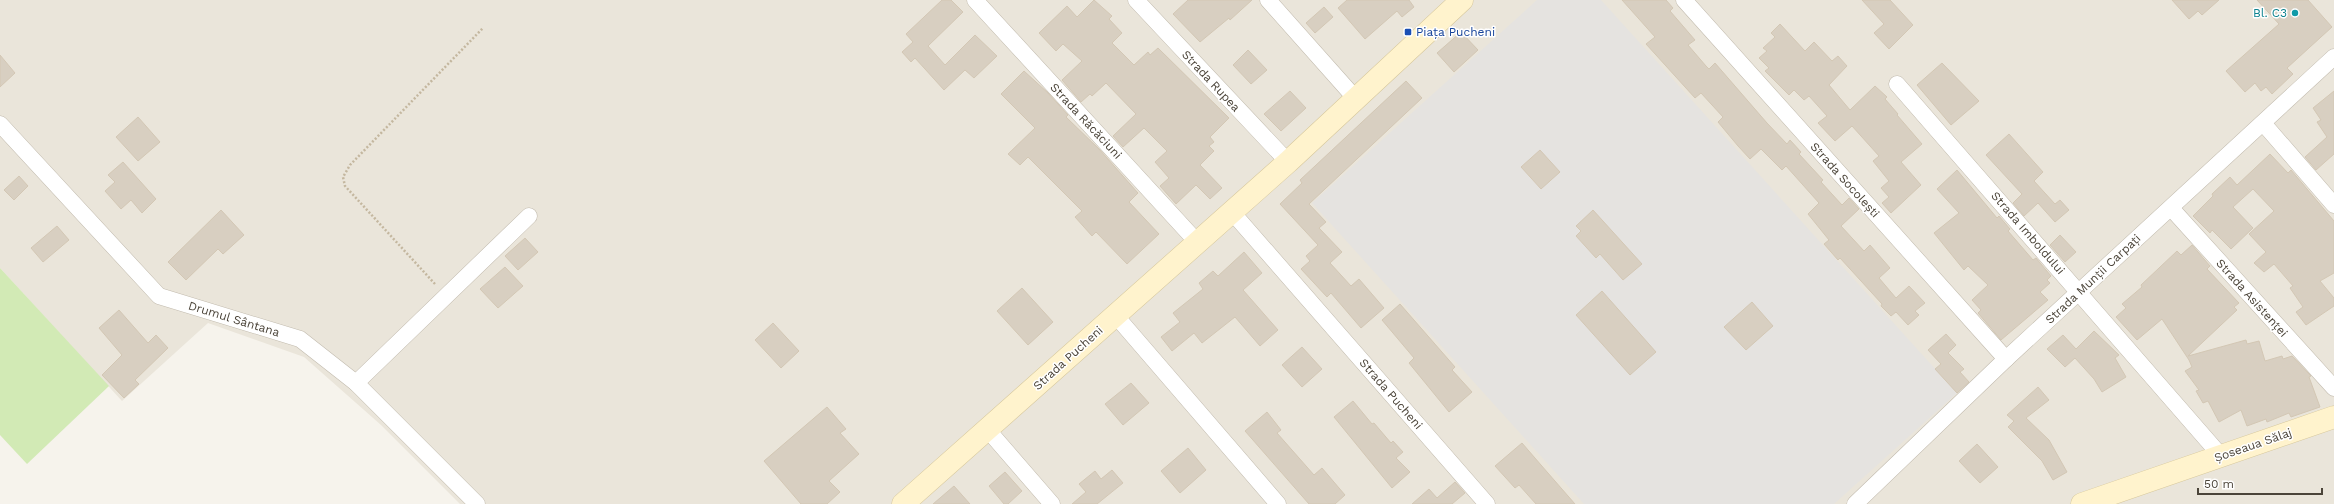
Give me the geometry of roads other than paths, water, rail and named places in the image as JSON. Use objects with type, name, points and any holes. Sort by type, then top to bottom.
[{"type":"street","name":"Strada Răcăciuni","points":[[975,0],[1197,242]]},
{"type":"street","name":"Strada Rupea","points":[[1136,0],[1288,162]]},
{"type":"street","points":[[1268,0],[1356,98]]},
{"type":"street","name":"Strada Pucheni","points":[[903,504],[1288,162],[1462,0]]},
{"type":"street","name":"Strada Socolești","points":[[1684,0],[2006,359]]},
{"type":"street","name":"Strada Munții Carpați","points":[[1855,504],[2006,359],[2334,57]]},
{"type":"street","name":"Strada Imboldului","points":[[1897,84],[2221,456]]},
{"type":"street","points":[[2263,123],[2334,205]]},
{"type":"street","name":"Drumul Sântana","points":[[0,124],[159,296],[300,339],[356,383],[477,504]]},
{"type":"street","name":"Strada Asistenței","points":[[2171,208],[2334,388]]},
{"type":"street","name":"Strada Pucheni","points":[[1232,212],[1487,504]]},
{"type":"street","points":[[356,383],[529,216]]},
{"type":"street","points":[[1116,316],[1278,504]]},
{"type":"street","name":"Șoseaua Sălaj","points":[[2082,504],[2334,417]]},
{"type":"street","points":[[988,429],[1052,504]]},
{"type":"place","name":"Bl. C3","points":[[2295,13]]},
{"type":"place","name":"Piața Pucheni","points":[[1408,32]]}]
